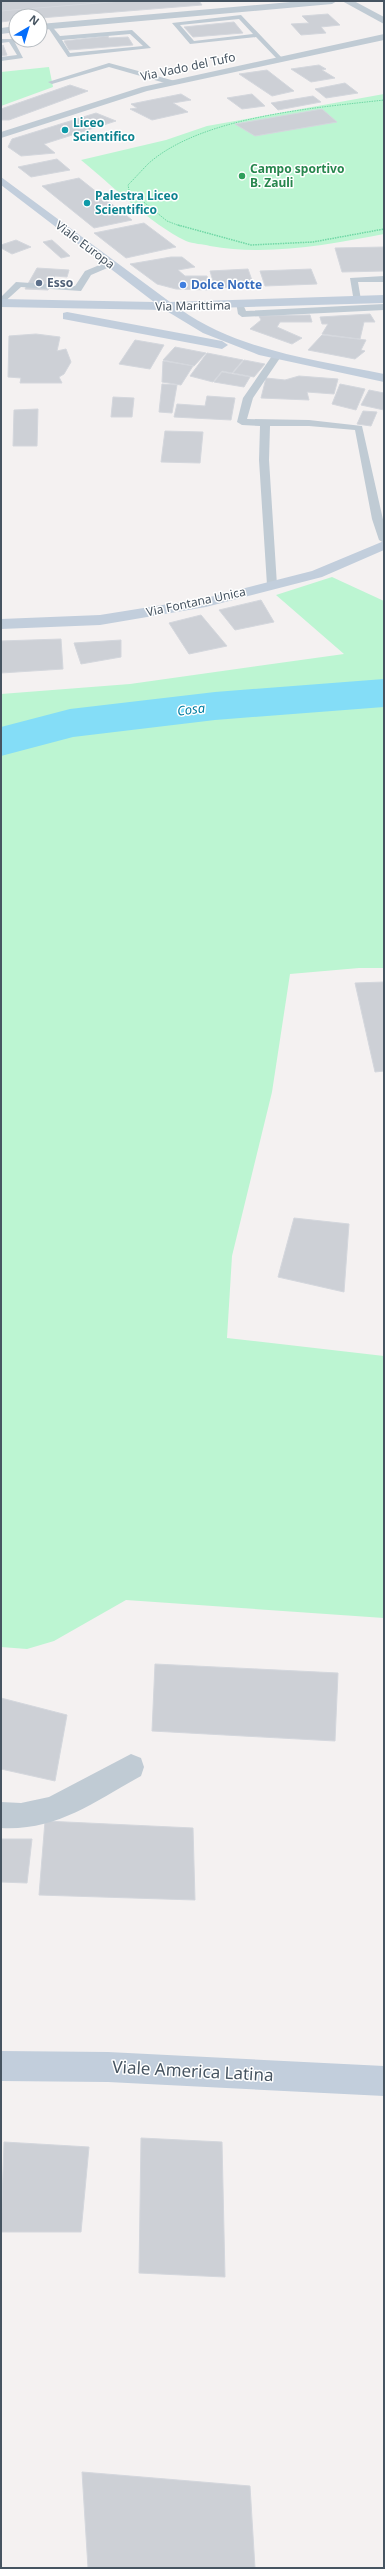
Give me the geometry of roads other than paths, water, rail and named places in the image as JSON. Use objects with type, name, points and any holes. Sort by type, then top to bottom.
[{"type":"main road","name":"Viale Europa","points":[[1,180],[109,264],[170,306],[207,330],[263,352]]},
{"type":"main road","name":"Via Marittima","points":[[1,302],[170,306],[357,300],[379,303]]},
{"type":"main road","points":[[1,302],[263,352],[384,378]]},
{"type":"main road","name":"Via Fontana Unica","points":[[1,624],[100,620],[206,602],[317,574],[384,545]]},
{"type":"main road","name":"Viale America Latina","points":[[1,2066],[108,2067],[384,2081]]},
{"type":"street","points":[[50,26],[332,1]]},
{"type":"street","points":[[347,1],[384,21]]},
{"type":"street","name":"Via Vado del Tufo","points":[[1,135],[145,89],[384,37]]},
{"type":"street","points":[[1,1815],[21,1816],[53,1810],[131,1767]]},
{"type":"lane","points":[[258,35],[192,43],[175,23],[241,17],[258,35],[281,60]]},
{"type":"lane","points":[[50,26],[68,55],[148,48],[132,32],[58,38]]},
{"type":"lane","points":[[1,40],[11,40],[20,57],[1,59]]},
{"type":"lane","points":[[52,82],[109,65],[172,83]]},
{"type":"lane","points":[[1,302],[19,284],[78,289],[88,274],[109,264]]},
{"type":"lane","points":[[357,300],[352,280],[384,279]]},
{"type":"lane","points":[[239,304],[242,314],[379,303]]},
{"type":"lane","points":[[277,355],[248,398],[242,422],[309,423],[359,428],[377,519],[384,540]]},
{"type":"lane","points":[[265,423],[264,460],[272,585]]},
{"type":"waterway","name":"Cosa","points":[[1,742],[70,723],[215,706],[384,693]]},
{"type":"place","name":"Liceo Scientifico","points":[[65,130]]},
{"type":"place","name":"Campo sportivo B. Zauli","points":[[242,176]]},
{"type":"place","name":"Palestra Liceo Scientifico","points":[[87,203]]},
{"type":"place","name":"Esso","points":[[39,283]]},
{"type":"place","name":"Dolce Notte","points":[[183,285]]}]
